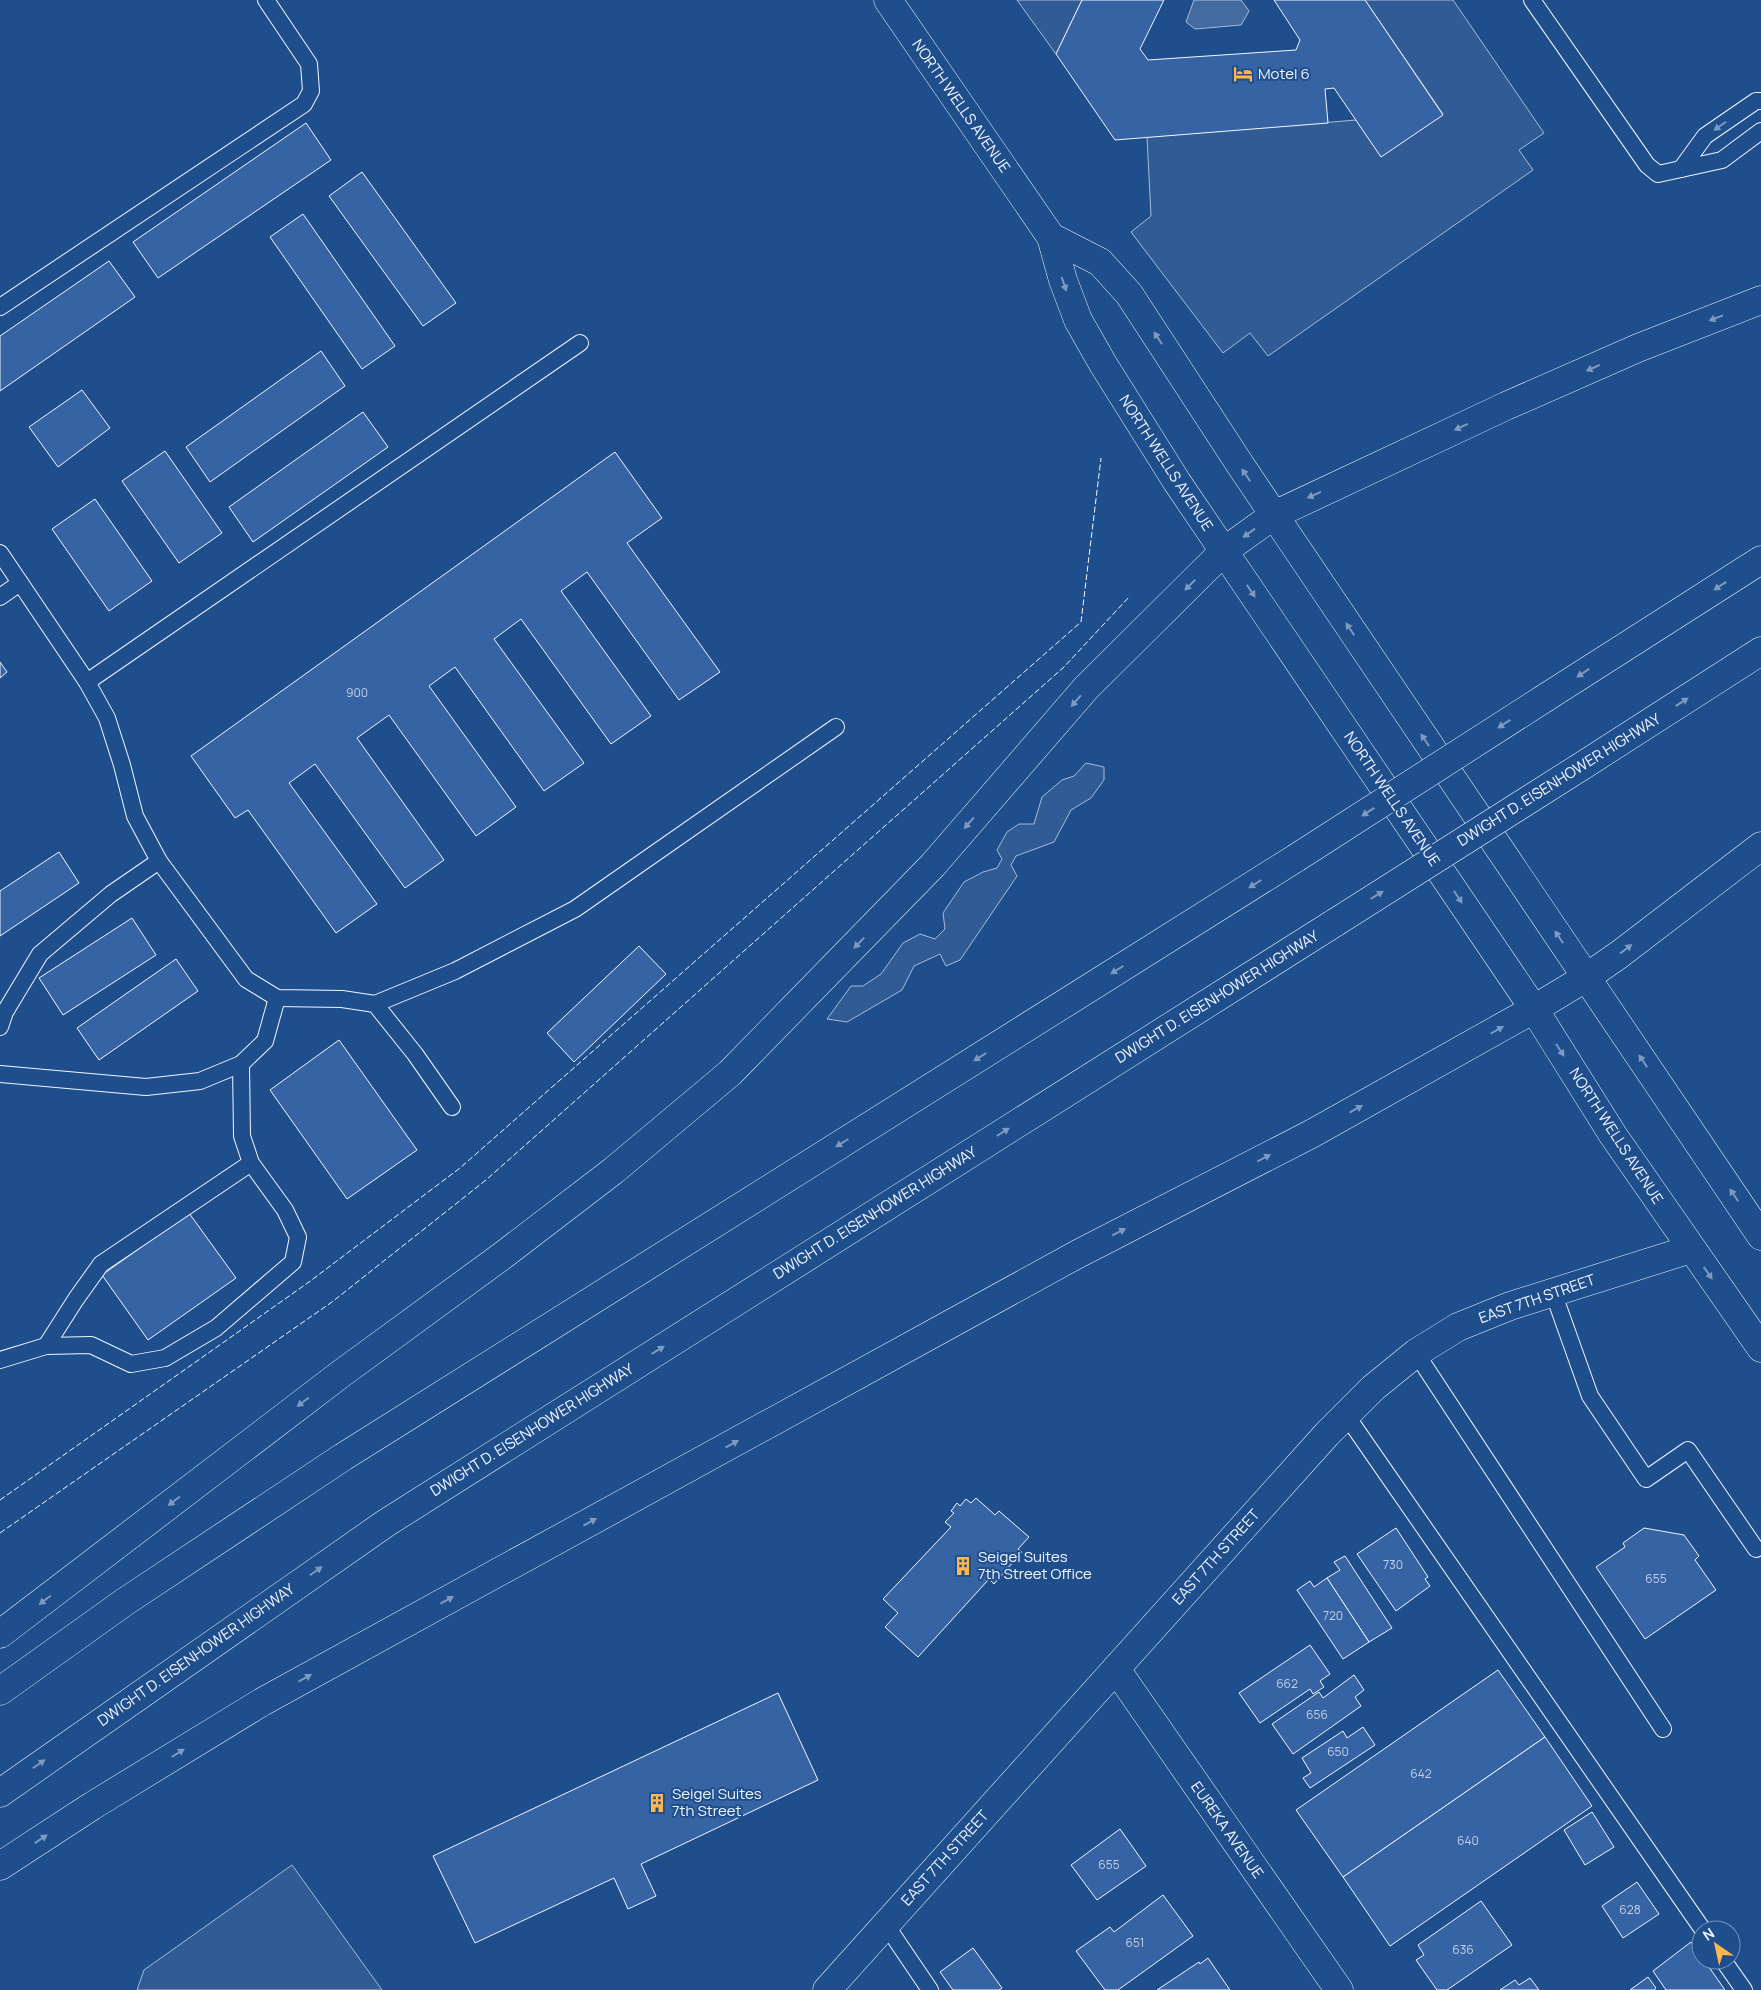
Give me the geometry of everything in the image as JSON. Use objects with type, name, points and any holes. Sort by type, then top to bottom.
[{"type":"main road","name":"NORTH WELLS AVENUE","points":[[888,0],[1051,237],[1063,280],[1078,320],[1103,364],[1177,482],[1534,1009],[1613,1134],[1761,1348]]},
{"type":"main road","name":"NORTH WELLS AVENUE","points":[[1051,237],[1100,262],[1129,294],[1274,515],[1761,1236]]},
{"type":"main road","points":[[0,1634],[342,1373],[502,1256],[613,1171],[730,1073],[933,865],[1086,688],[1224,551],[1274,515],[1506,406],[1638,348],[1761,300]]},
{"type":"main road","points":[[0,1691],[126,1601],[343,1457],[1296,858],[1761,560]]},
{"type":"main road","name":"DWIGHT D. EISENHOWER HIGHWAY","points":[[0,1793],[386,1522],[1336,922],[1761,651]]},
{"type":"main road","points":[[0,1866],[92,1806],[262,1702],[1067,1260],[1313,1133],[1534,1009],[1587,977],[1620,954],[1761,846]]},
{"type":"main road","name":"EAST 7TH STREET","points":[[827,1990],[1327,1434],[1373,1388],[1416,1353],[1458,1327],[1510,1306],[1691,1249]]},
{"type":"main road","name":"EUREKA AVENUE","points":[[1116,1670],[1338,1990]]},
{"type":"lane","points":[[0,307],[304,104],[311,91],[309,64],[266,0]]},
{"type":"lane","points":[[1540,3],[1647,165],[1658,174],[1722,160],[1761,131]]},
{"type":"lane","points":[[1681,168],[1705,136],[1756,101],[1761,101]]},
{"type":"lane","points":[[87,682],[580,343]]},
{"type":"lane","points":[[0,554],[87,682],[107,718],[122,765],[135,816],[159,861],[246,979],[277,998],[342,999],[375,1004],[455,971],[575,909],[836,727]]},
{"type":"lane","points":[[0,596],[20,583]]},
{"type":"lane","points":[[0,1027],[5,1012],[40,954],[111,894],[159,861]]},
{"type":"lane","points":[[0,1074],[146,1087],[200,1081],[241,1064],[265,1041],[277,998]]},
{"type":"lane","points":[[375,1004],[415,1054],[452,1108]]},
{"type":"lane","points":[[0,1360],[46,1346],[91,1345],[131,1364],[165,1358],[216,1328],[293,1262],[298,1237],[285,1210],[251,1163],[242,1136],[241,1064]]},
{"type":"lane","points":[[46,1346],[101,1264],[251,1163]]},
{"type":"lane","points":[[1553,1292],[1590,1396],[1646,1479],[1688,1450],[1756,1548]]},
{"type":"lane","points":[[1416,1353],[1663,1729]]},
{"type":"lane","points":[[1346,1415],[1695,1920]]},
{"type":"lane","points":[[886,1925],[930,1990]]},
{"type":"lane","points":[[1730,1970],[1744,1990]]},
{"type":"shaded area","points":[[1017,0],[1082,0],[1056,54]]},
{"type":"shaded area","points":[[1194,0],[1241,0],[1249,11],[1241,25],[1195,29],[1186,22]]},
{"type":"shaded area","points":[[1365,0],[1453,0],[1544,133],[1519,150],[1533,170],[1268,356],[1250,333],[1223,353],[1131,232],[1151,216],[1147,137],[1356,120],[1381,156],[1443,114]]},
{"type":"shaded area","points":[[1086,763],[1104,767],[1104,780],[1091,798],[1071,810],[1054,842],[1016,856],[1011,865],[1017,876],[960,960],[946,966],[940,954],[914,966],[902,990],[847,1022],[827,1019],[851,986],[863,986],[881,974],[903,943],[920,934],[935,939],[945,929],[943,913],[964,882],[983,872],[997,868],[1002,859],[997,850],[1007,832],[1019,824],[1034,824],[1042,797],[1062,780],[1074,776]]},
{"type":"shaded area","points":[[292,1865],[382,1990],[137,1990],[144,1970]]},
{"type":"building","name":"Motel 6","points":[[1082,0],[1164,0],[1140,49],[1148,60],[1296,50],[1300,40],[1274,0],[1365,0],[1443,115],[1381,157],[1334,88],[1325,89],[1328,123],[1115,140],[1056,54]]},
{"type":"building","points":[[306,123],[331,160],[158,278],[133,242]]},
{"type":"building","points":[[362,172],[456,303],[423,326],[329,196]]},
{"type":"building","points":[[303,214],[395,346],[362,369],[270,237]]},
{"type":"building","points":[[109,261],[135,297],[0,391],[0,336]]},
{"type":"building","points":[[321,351],[345,386],[210,482],[186,447]]},
{"type":"building","points":[[82,390],[110,428],[58,467],[29,427]]},
{"type":"building","points":[[363,412],[388,447],[253,542],[229,507]]},
{"type":"building","points":[[165,451],[222,533],[179,563],[122,481]]},
{"type":"building","points":[[615,452],[662,518],[627,543],[720,672],[679,700],[587,572],[561,591],[651,716],[611,744],[521,619],[494,639],[584,763],[544,791],[455,667],[429,686],[516,807],[476,836],[389,715],[357,738],[444,860],[405,888],[315,764],[289,783],[377,904],[336,933],[248,810],[235,818],[191,756]]},
{"type":"building","points":[[95,499],[152,581],[109,611],[52,529]]},
{"type":"building","points":[[0,662],[7,672],[0,678]]},
{"type":"building","points":[[59,852],[79,883],[0,936],[0,891]]},
{"type":"building","points":[[132,918],[156,955],[63,1015],[39,978]]},
{"type":"building","points":[[639,946],[666,974],[574,1062],[547,1033]]},
{"type":"building","points":[[176,959],[198,991],[99,1060],[77,1028]]},
{"type":"building","points":[[339,1040],[417,1150],[347,1199],[270,1090]]},
{"type":"building","points":[[189,1213],[236,1278],[148,1340],[102,1275]]},
{"type":"building","name":"Seigel Suites 7th Street Office","points":[[976,1498],[995,1515],[999,1511],[1029,1537],[1018,1549],[1022,1552],[994,1584],[989,1579],[918,1657],[885,1627],[898,1613],[883,1599],[951,1527],[945,1522],[954,1513],[951,1511],[957,1503],[960,1506],[966,1499],[971,1503]]},
{"type":"building","points":[[1396,1528],[1428,1577],[1425,1579],[1430,1586],[1396,1611],[1357,1554]]},
{"type":"building","points":[[1644,1528],[1684,1535],[1699,1556],[1695,1560],[1716,1590],[1645,1639],[1596,1567],[1625,1547],[1623,1543]]},
{"type":"building","points":[[1345,1556],[1392,1628],[1369,1642],[1327,1578],[1340,1570],[1334,1562]]},
{"type":"building","points":[[1327,1578],[1369,1642],[1343,1659],[1297,1590],[1310,1581],[1314,1587]]},
{"type":"building","points":[[1310,1645],[1330,1674],[1320,1681],[1324,1687],[1313,1694],[1310,1689],[1260,1723],[1239,1693]]},
{"type":"building","points":[[1498,1670],[1545,1737],[1343,1877],[1296,1810]]},
{"type":"building","points":[[1354,1675],[1364,1690],[1355,1697],[1361,1706],[1293,1754],[1272,1724],[1319,1692],[1323,1698]]},
{"type":"building","name":"Seigel Suites 7th Street","points":[[778,1693],[818,1780],[641,1864],[656,1896],[628,1909],[614,1878],[475,1943],[433,1856]]},
{"type":"building","points":[[1363,1727],[1375,1745],[1310,1788],[1303,1778],[1311,1773],[1302,1758],[1343,1731],[1347,1738]]},
{"type":"building","points":[[1545,1737],[1592,1806],[1390,1946],[1343,1877]]},
{"type":"building","points":[[1592,1812],[1614,1847],[1585,1865],[1564,1830]]},
{"type":"building","points":[[1120,1829],[1146,1866],[1097,1900],[1071,1865]]},
{"type":"building","points":[[1637,1882],[1659,1914],[1623,1938],[1602,1906]]},
{"type":"building","points":[[1163,1895],[1193,1936],[1118,1990],[1105,1990],[1076,1951],[1110,1927],[1114,1932]]},
{"type":"building","points":[[1481,1901],[1512,1945],[1447,1990],[1437,1990],[1416,1960],[1424,1955],[1418,1945]]},
{"type":"building","points":[[1691,1942],[1691,1970],[1711,1970],[1725,1990],[1666,1990],[1653,1971]]},
{"type":"building","points":[[973,1948],[1002,1988],[999,1990],[953,1990],[940,1972]]},
{"type":"building","points":[[1208,1958],[1230,1990],[1157,1990],[1199,1962],[1200,1964]]},
{"type":"building","points":[[1648,1977],[1656,1988],[1654,1990],[1630,1990]]},
{"type":"building","points":[[1530,1978],[1539,1990],[1500,1990],[1515,1980],[1519,1985]]},
{"type":"fence","points":[[0,1500],[309,1282],[460,1168],[1081,622],[1101,458]]},
{"type":"fence","points":[[0,1533],[332,1302],[486,1180],[1064,667],[1129,597]]},
{"type":"place","name":"Motel 6","points":[[1243,74]]},
{"type":"place","name":"Seigel Suites 7th Street Office","points":[[963,1566]]},
{"type":"place","name":"Seigel Suites 7th Street","points":[[657,1803]]}]
